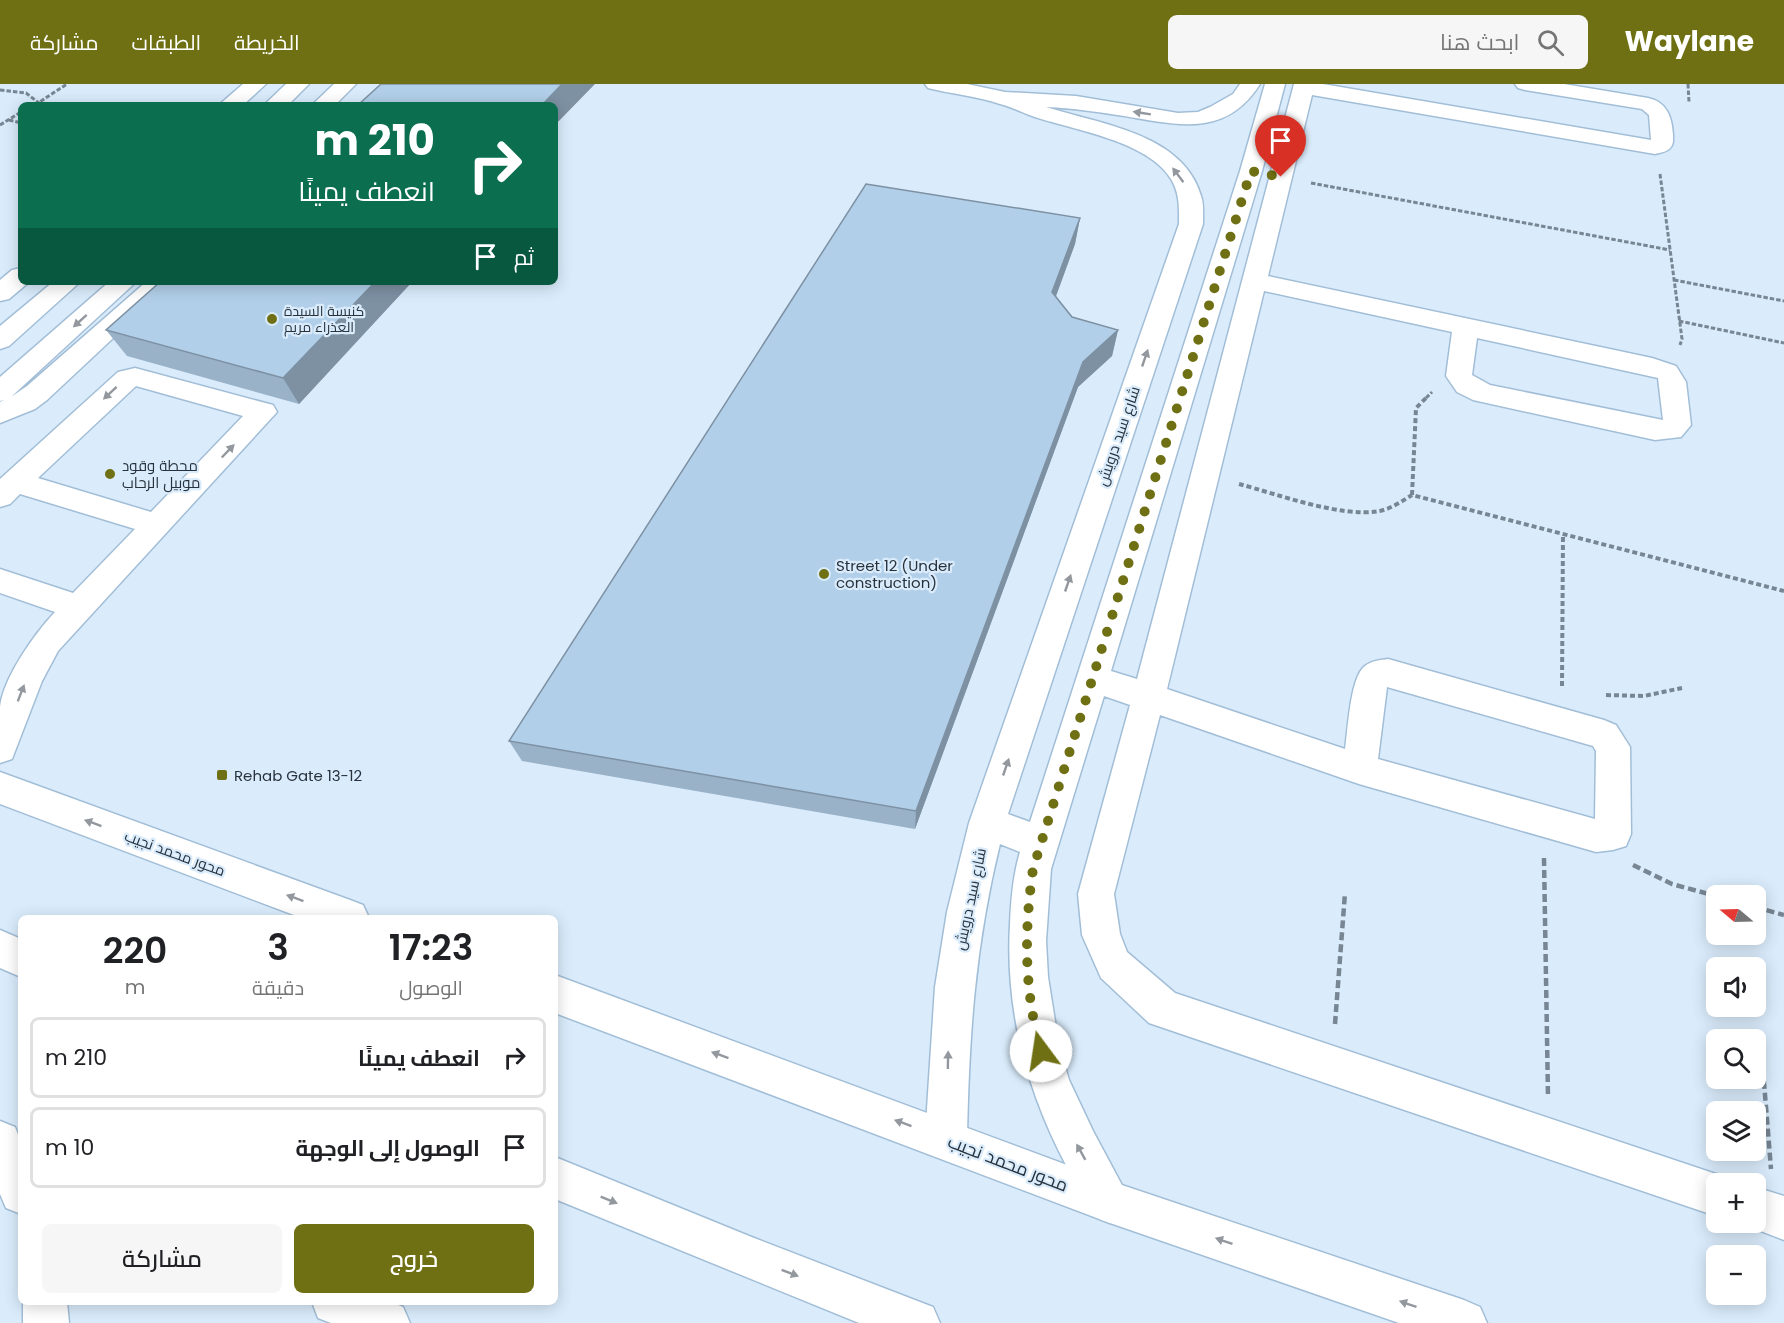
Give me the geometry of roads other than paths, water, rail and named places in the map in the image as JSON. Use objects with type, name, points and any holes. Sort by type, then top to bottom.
[{"type":"street","points":[[234,102],[256,84]]},
{"type":"street","points":[[279,102],[300,84]]},
{"type":"street","points":[[326,102],[346,84]]},
{"type":"street","points":[[935,84],[1005,98],[1076,102],[1178,119],[1201,118],[1232,105],[1241,98],[1250,84]]},
{"type":"street","points":[[1110,1202],[1077,1145],[1052,1089],[1036,1032],[1027,977],[1026,932],[1033,869],[1177,413],[1266,174],[1294,85],[1396,93],[1641,145],[1655,147],[1662,144],[1661,115],[1656,108],[1648,104],[1525,84]]},
{"type":"street","name":"شارع سيد درويش","points":[[946,1139],[948,1049],[956,966],[970,891],[987,823],[1191,224],[1193,211],[1191,198],[1178,172],[1147,147],[1126,137],[1044,113],[1005,98]]},
{"type":"street","points":[[1266,174],[1255,281],[1096,894],[1101,935],[1114,965],[1163,1009],[1706,1192]]},
{"type":"street","points":[[0,293],[18,278]]},
{"type":"street","points":[[1255,281],[1466,326],[1652,367],[1667,372],[1673,382],[1677,425],[1671,430],[1655,430],[1483,393],[1466,385],[1459,376],[1466,326]]},
{"type":"street","points":[[0,340],[64,285]]},
{"type":"street","points":[[0,392],[121,285]]},
{"type":"street","points":[[0,413],[25,402],[37,393],[158,285]]},
{"type":"street","points":[[0,748],[27,678],[47,642],[262,416],[261,411],[135,378],[127,379],[7,489]]},
{"type":"street","points":[[1177,413],[1217,424]]},
{"type":"street","points":[[7,489],[157,525]]},
{"type":"street","points":[[0,581],[78,608]]},
{"type":"street","points":[[1092,678],[1359,769],[1604,837],[1613,834],[1613,747],[1604,735],[1388,673],[1378,674],[1372,680],[1359,769]]},
{"type":"street","name":"محور محمد نجيب","points":[[0,788],[342,915]]},
{"type":"street","points":[[987,823],[1041,843]]},
{"type":"street","points":[[0,950],[18,957]]},
{"type":"street","name":"محور محمد نجيب","points":[[558,995],[1110,1202],[1464,1323]]},
{"type":"street","points":[[558,1179],[754,1260],[917,1323]]},
{"type":"street","points":[[45,1305],[46,1323]]},
{"type":"street","points":[[342,1305],[387,1323]]},
{"type":"place","name":"كنيسة السيدة العذراء مريم","points":[[272,319]]},
{"type":"place","name":"محطة وقود موبيل الرحاب","points":[[110,474]]},
{"type":"place","name":"Street 12 (Under construction)","points":[[824,574]]},
{"type":"place","name":"Rehab Gate 13-12","points":[[222,775]]}]
